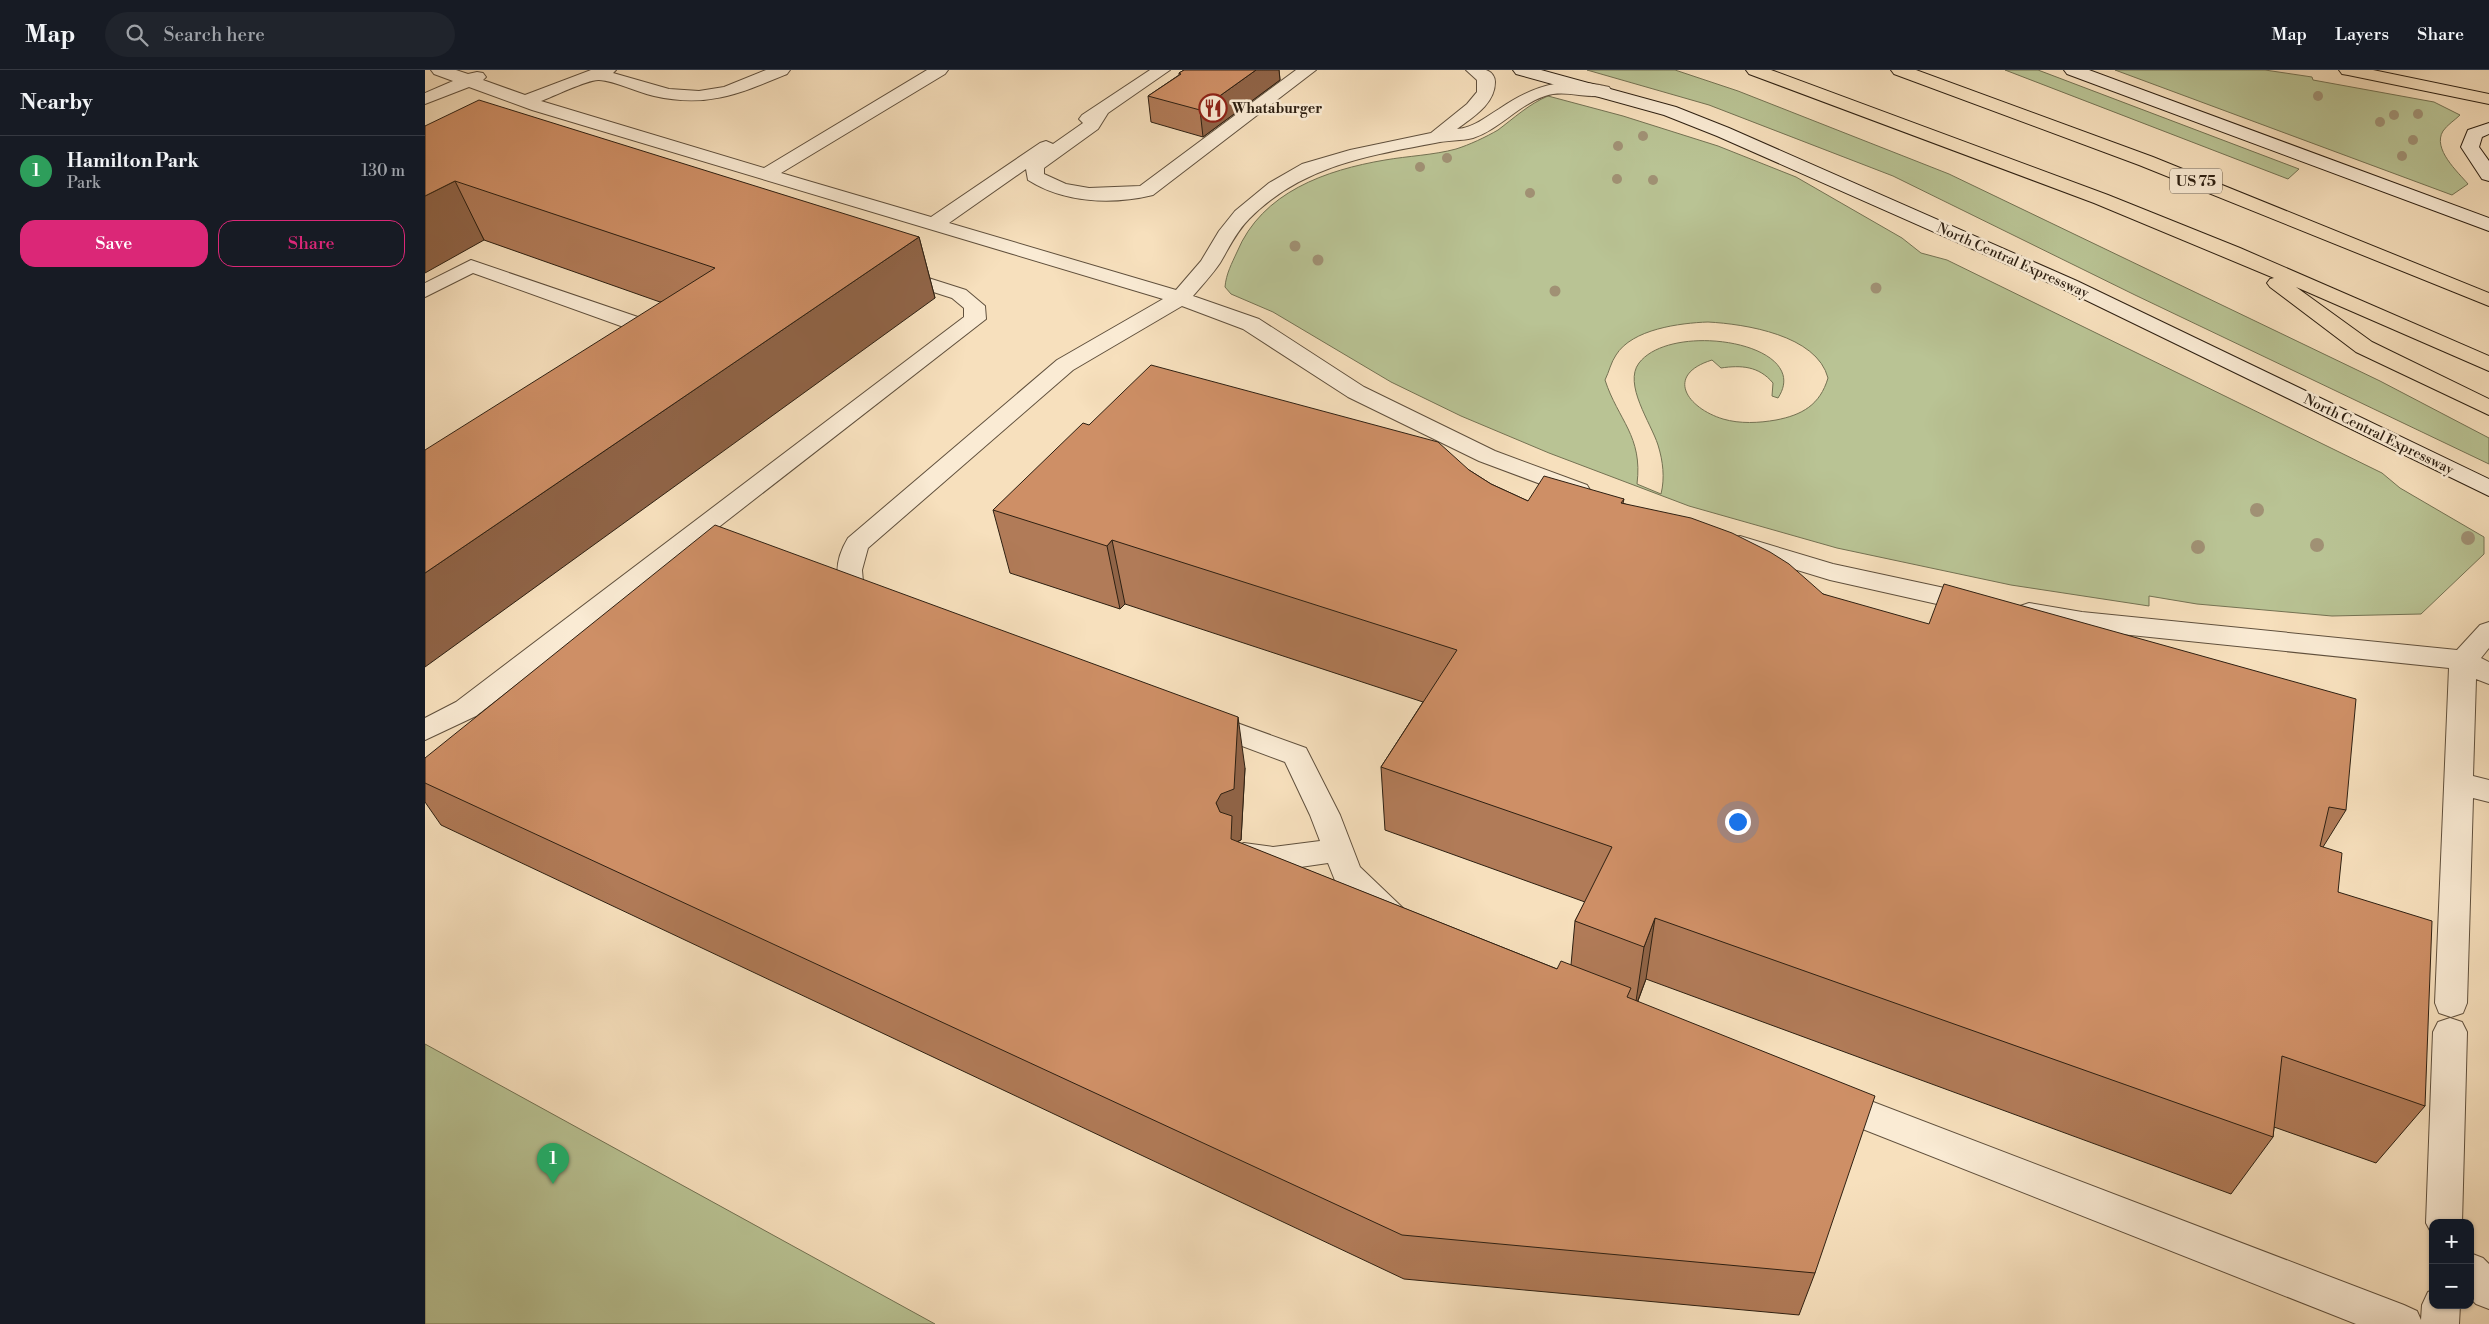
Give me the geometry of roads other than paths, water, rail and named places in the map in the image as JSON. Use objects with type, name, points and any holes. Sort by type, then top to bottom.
[{"type":"highway","points":[[1755,70],[2101,199],[2233,252],[2489,364]]},
{"type":"highway","name":"US 75","points":[[1900,70],[2146,162],[2489,300]]},
{"type":"highway","points":[[2348,70],[2489,99]]},
{"type":"highway","points":[[2426,70],[2489,84]]},
{"type":"highway","points":[[2233,252],[2364,347],[2489,408]]},
{"type":"main road","points":[[440,70],[531,103],[1180,298],[1251,324],[1356,392],[1487,456],[1595,496]]},
{"type":"main road","points":[[425,99],[493,70]]},
{"type":"main road","points":[[514,118],[531,103],[602,72],[674,95],[696,98],[731,90],[781,70]]},
{"type":"main road","points":[[768,173],[939,70]]},
{"type":"main road","points":[[935,223],[1161,70]]},
{"type":"main road","points":[[1102,109],[1093,125],[1035,166],[1035,176],[1065,189],[1091,196],[1120,196],[1146,191],[1307,70]]},
{"type":"main road","points":[[1437,137],[1473,108],[1486,93],[1486,78],[1475,70]]},
{"type":"main road","name":"North Central Expressway","points":[[1522,70],[1670,111],[1723,132],[1949,230],[2070,285],[2489,488]]},
{"type":"main road","points":[[2073,70],[2489,225]]},
{"type":"main road","points":[[903,610],[865,596],[850,585],[848,573],[857,544],[1065,365],[1180,298],[1209,264],[1235,223],[1257,200],[1309,168],[1350,156],[1437,137],[1466,134],[1480,129],[1525,99],[1542,91],[1568,88],[1603,91]]},
{"type":"main road","points":[[2489,128],[2474,134],[2470,148],[2489,175]]},
{"type":"main road","points":[[612,148],[635,135]]},
{"type":"main road","points":[[425,291],[471,266],[681,339],[657,356]]},
{"type":"main road","points":[[425,730],[466,710],[975,319],[975,306],[959,294],[874,267]]},
{"type":"main road","points":[[1719,538],[1830,572],[2004,608],[2092,622],[2463,660],[2489,674]]},
{"type":"main road","points":[[2444,1219],[2463,660],[2489,631]]},
{"type":"main road","points":[[1174,710],[1296,755],[1313,787],[1347,874],[1392,918],[1417,934]]},
{"type":"main road","points":[[2460,783],[2489,791]]},
{"type":"main road","points":[[1241,854],[1273,860],[1339,850]]},
{"type":"main road","points":[[1812,1093],[2404,1324]]},
{"type":"main road","points":[[2474,1275],[2489,1291]]},
{"type":"main road","points":[[2440,1324],[2441,1309]]},
{"type":"place","name":"Whataburger","points":[[1213,108]]},
{"type":"place","name":"Hamilton Park","points":[[553,1184]]}]
